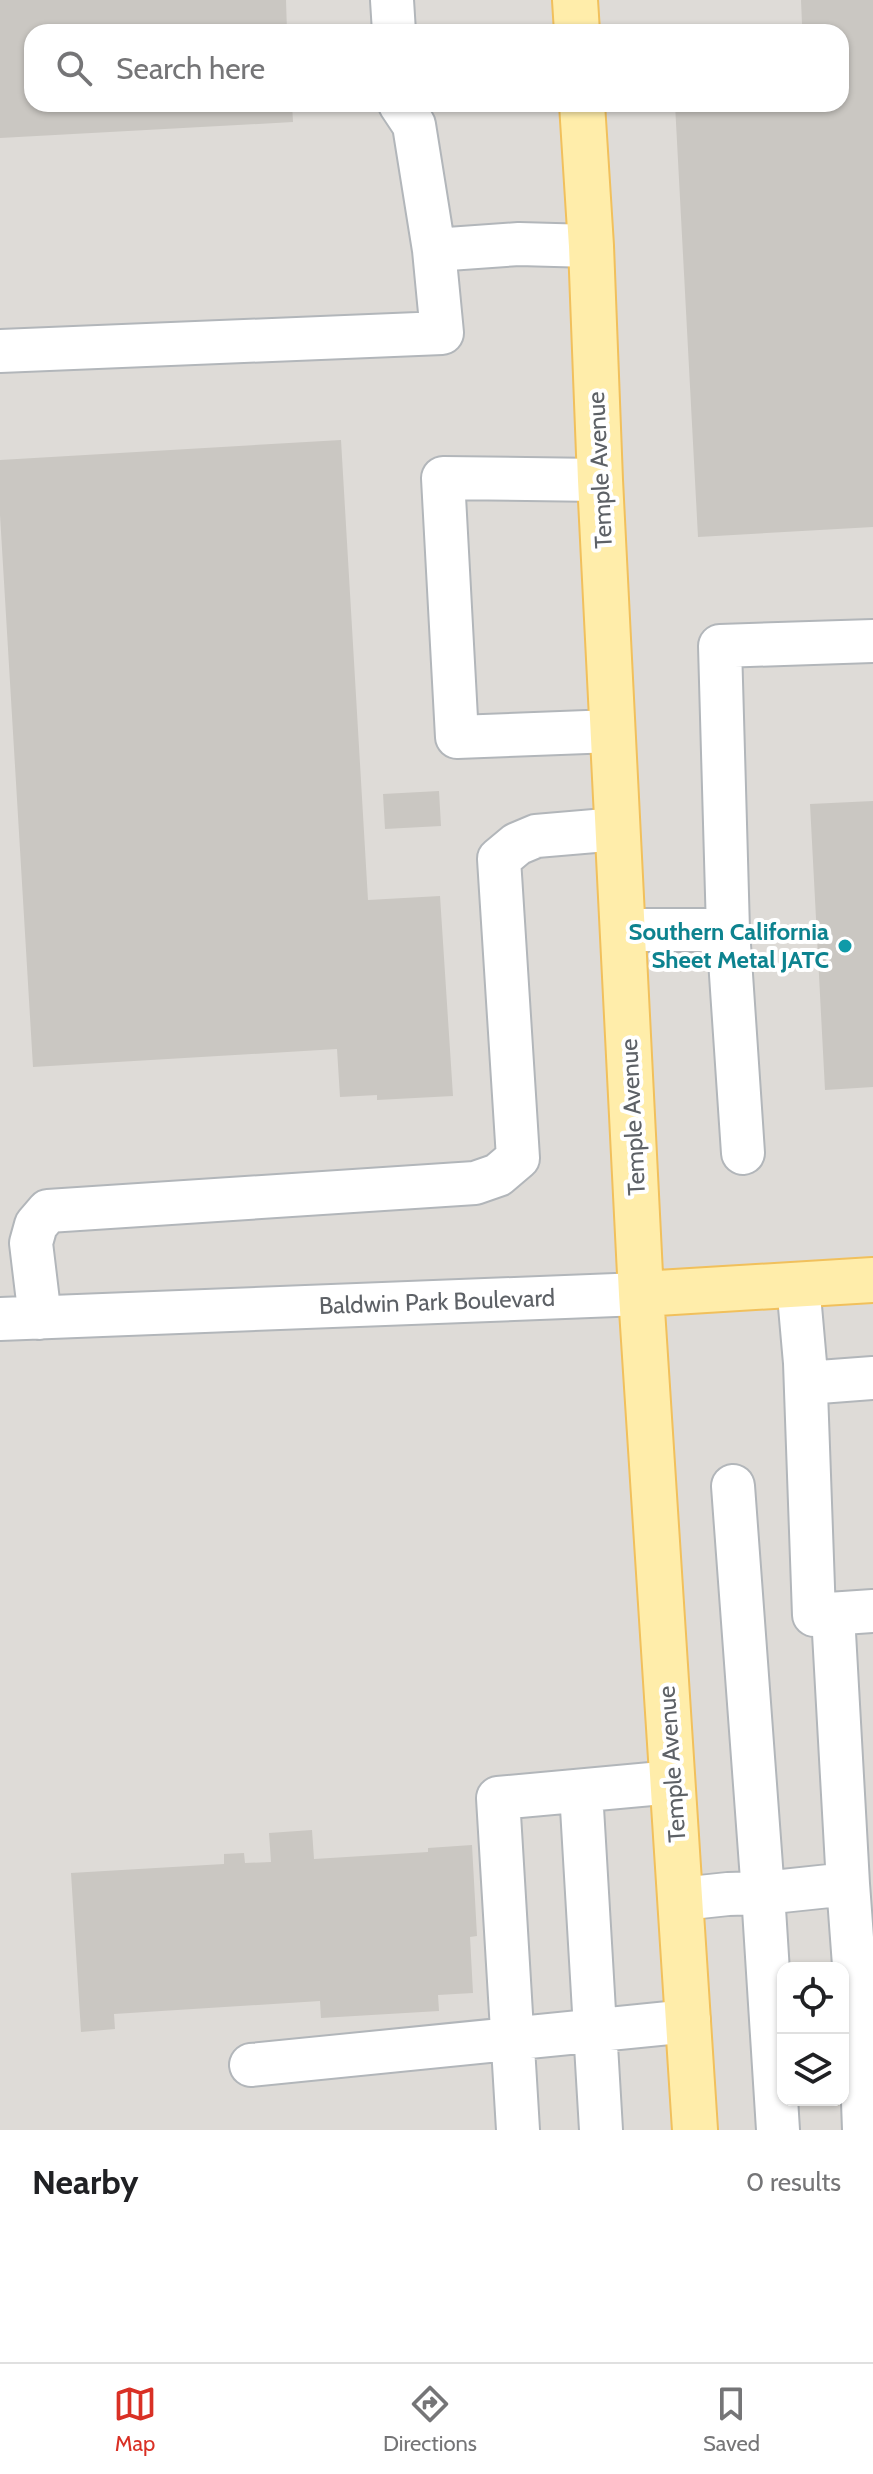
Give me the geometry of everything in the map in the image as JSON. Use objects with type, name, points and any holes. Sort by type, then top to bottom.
[{"type":"main road","points":[[575,0],[576,24]]},
{"type":"main road","name":"Temple Avenue","points":[[583,112],[641,1294],[695,2130]]},
{"type":"main road","name":"Baldwin Park Boulevard","points":[[641,1294],[873,1280]]},
{"type":"street","points":[[392,0],[394,24]]},
{"type":"street","points":[[0,351],[442,333],[434,250],[414,125],[405,112]]},
{"type":"street","points":[[434,250],[519,244],[591,246]]},
{"type":"street","points":[[600,480],[443,478],[457,737],[613,731]]},
{"type":"street","points":[[743,1153],[728,930],[720,646],[873,641]]},
{"type":"street","points":[[20,1319],[31,1243],[36,1225],[48,1211],[475,1183],[498,1175],[518,1158],[499,859],[517,844],[536,836],[618,829]]},
{"type":"street","points":[[624,930],[728,930]]},
{"type":"street","points":[[798,1284],[806,1383],[814,1615],[853,1613],[848,1884],[864,2130]]},
{"type":"street","name":"Baldwin Park Boulevard","points":[[20,1319],[641,1294]]},
{"type":"street","points":[[806,1383],[873,1378]]},
{"type":"street","points":[[733,1486],[778,2130]]},
{"type":"street","points":[[518,2130],[498,1798],[673,1782]]},
{"type":"street","points":[[581,1791],[601,2130]]},
{"type":"street","points":[[681,1899],[848,1884]]},
{"type":"street","points":[[251,2065],[689,2021]]},
{"type":"shaded area","points":[[0,0],[873,0],[873,2130],[0,2130]]},
{"type":"building","points":[[0,0],[286,0],[287,24],[24,24],[24,112],[292,112],[293,122],[0,138]]},
{"type":"building","points":[[801,0],[873,0],[873,527],[698,537],[675,112],[849,112],[849,24],[802,24]]},
{"type":"building","points":[[341,440],[368,900],[440,896],[453,1096],[377,1100],[377,1095],[340,1097],[337,1049],[33,1067],[0,515],[0,460]]},
{"type":"building","points":[[439,791],[441,826],[385,829],[383,794]]},
{"type":"building","name":"Southern California Sheet Metal JATC","points":[[873,801],[873,1087],[825,1090],[810,804]]},
{"type":"building","points":[[312,1830],[314,1859],[428,1852],[428,1848],[472,1845],[477,1936],[470,1937],[473,1993],[438,1995],[439,2011],[321,2018],[320,2001],[114,2014],[115,2029],[81,2032],[71,1873],[224,1864],[224,1854],[244,1853],[245,1863],[271,1862],[269,1833]]},
{"type":"place","name":"Southern California Sheet Metal JATC","points":[[845,946]]}]
